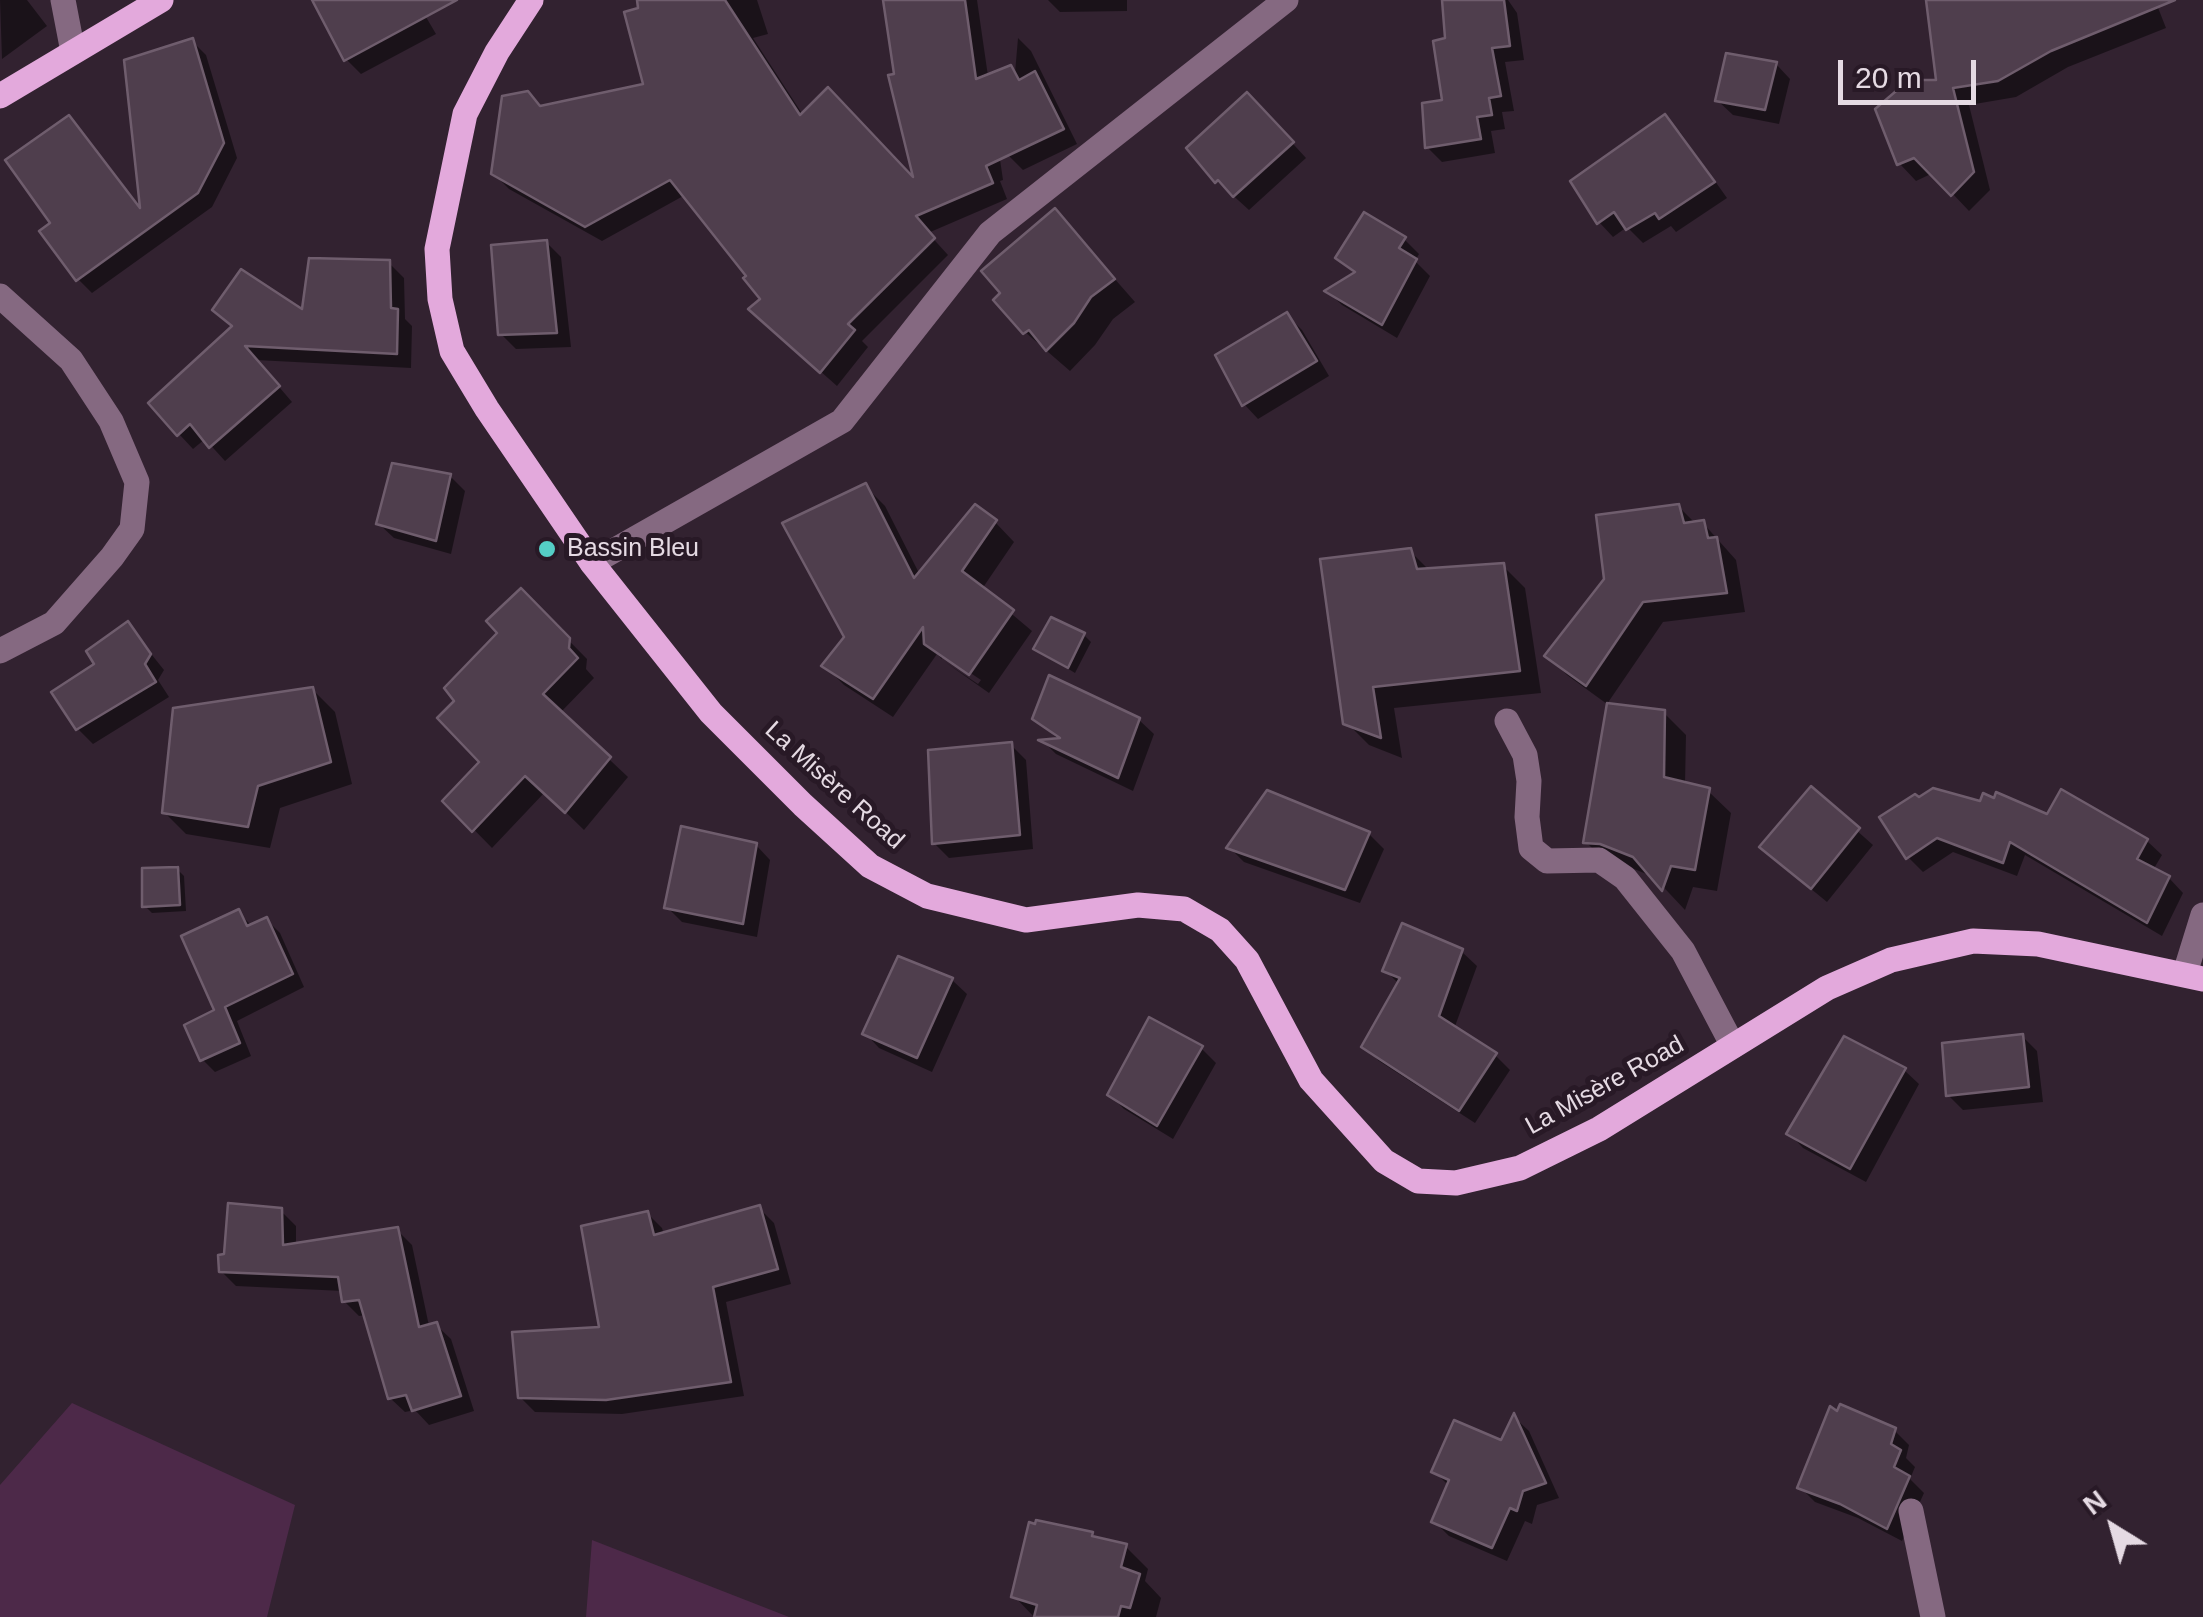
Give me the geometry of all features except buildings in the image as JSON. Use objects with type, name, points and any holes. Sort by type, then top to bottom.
[{"type":"main road","points":[[0,96],[161,0]]},
{"type":"main road","name":"La Misère Road","points":[[531,0],[497,52],[466,114],[436,249],[440,298],[452,351],[592,563],[712,713],[870,866],[927,896],[1026,920],[1138,906],[1184,909],[1220,930],[1247,960],[1311,1080],[1384,1161],[1418,1181],[1456,1182],[1520,1168],[1599,1130],[1827,988],[1892,960],[1972,941],[2038,944],[2194,976]]},
{"type":"street","points":[[63,0],[74,52]]},
{"type":"street","points":[[592,563],[842,421],[990,233],[1286,0]]},
{"type":"street","points":[[0,296],[71,360],[111,421],[137,482],[132,530],[112,557],[54,623],[0,651]]},
{"type":"street","points":[[1507,722],[1524,755],[1530,781],[1526,816],[1531,848],[1548,860],[1600,860],[1626,878],[1683,951],[1733,1046]]},
{"type":"street","points":[[2194,976],[2203,914]]},
{"type":"street","points":[[1912,1511],[1932,1617]]},
{"type":"shaded area","points":[[72,1403],[295,1505],[267,1617],[0,1617],[0,1485]]},
{"type":"shaded area","points":[[592,1540],[789,1617],[586,1617]]},
{"type":"place","name":"Bassin Bleu","points":[[547,549]]}]
